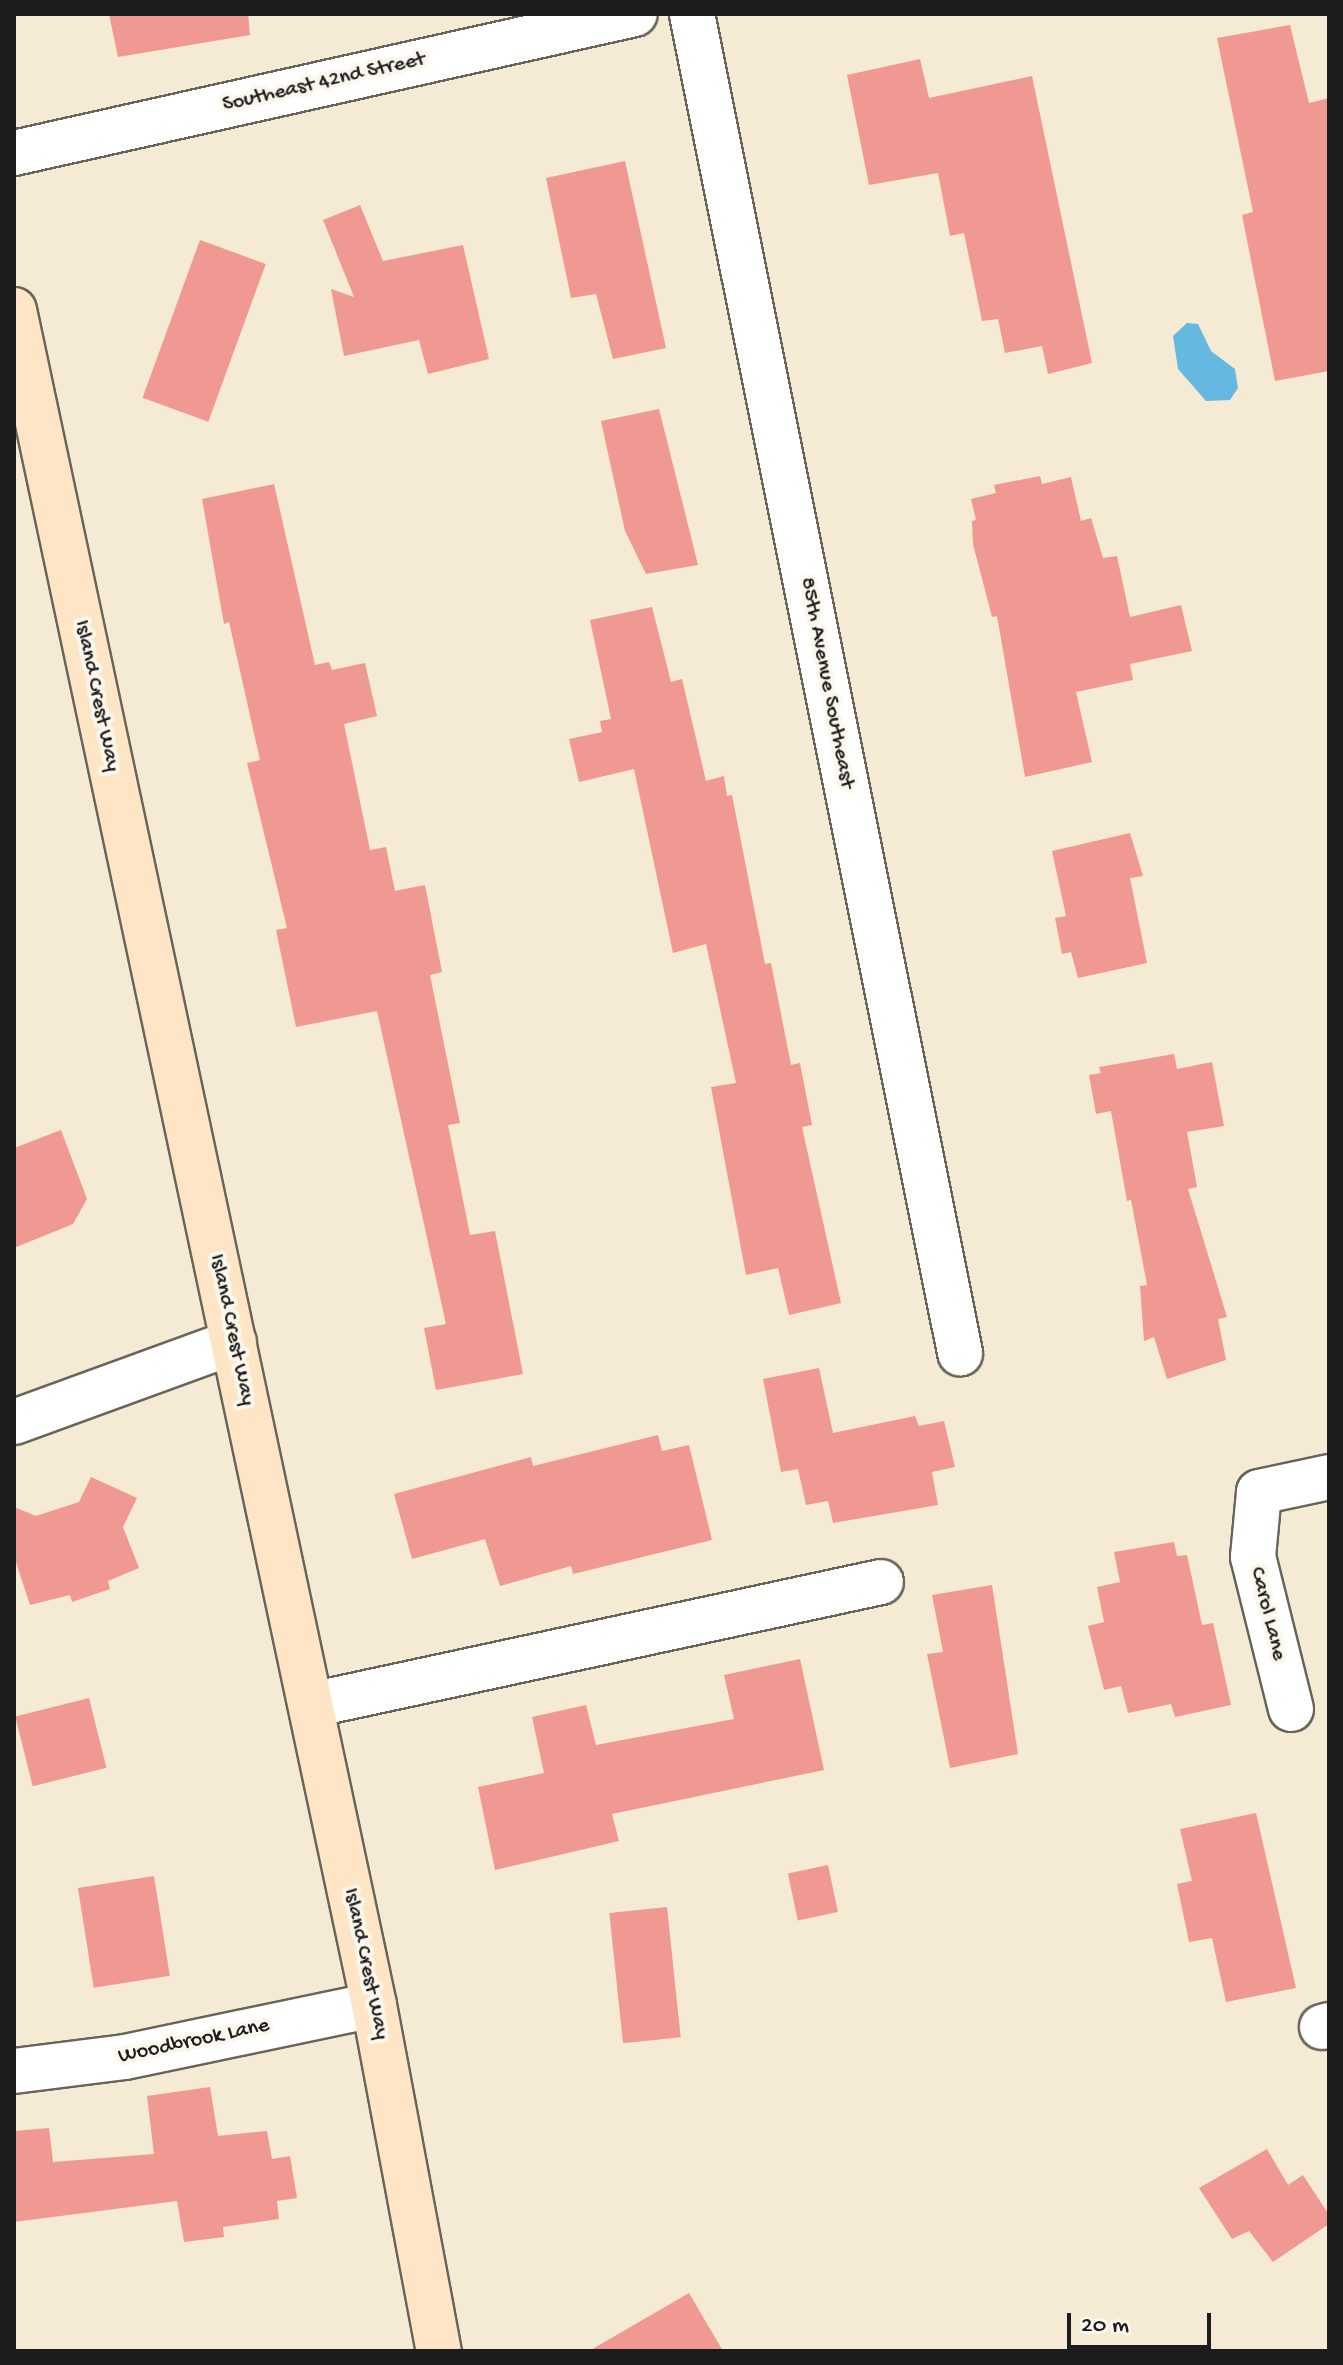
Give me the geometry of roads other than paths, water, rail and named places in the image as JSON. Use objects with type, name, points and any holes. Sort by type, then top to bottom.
[{"type":"main road","name":"Island Crest Way","points":[[14,310],[374,2005],[439,2351]]},
{"type":"street","name":"Southeast 42nd Street","points":[[14,153],[635,14]]},
{"type":"street","name":"85th Avenue Southeast","points":[[692,14],[960,1353]]},
{"type":"street","points":[[14,1422],[234,1342]]},
{"type":"street","name":"Carol Lane","points":[[1291,1709],[1253,1557],[1259,1492],[1329,1477]]},
{"type":"street","points":[[311,1705],[881,1582]]},
{"type":"street","name":"Woodbrook Lane","points":[[14,2071],[125,2057],[374,2005]]},
{"type":"water","points":[[1187,323],[1198,324],[1211,351],[1235,369],[1238,388],[1230,400],[1206,401],[1178,369],[1173,336]]}]
